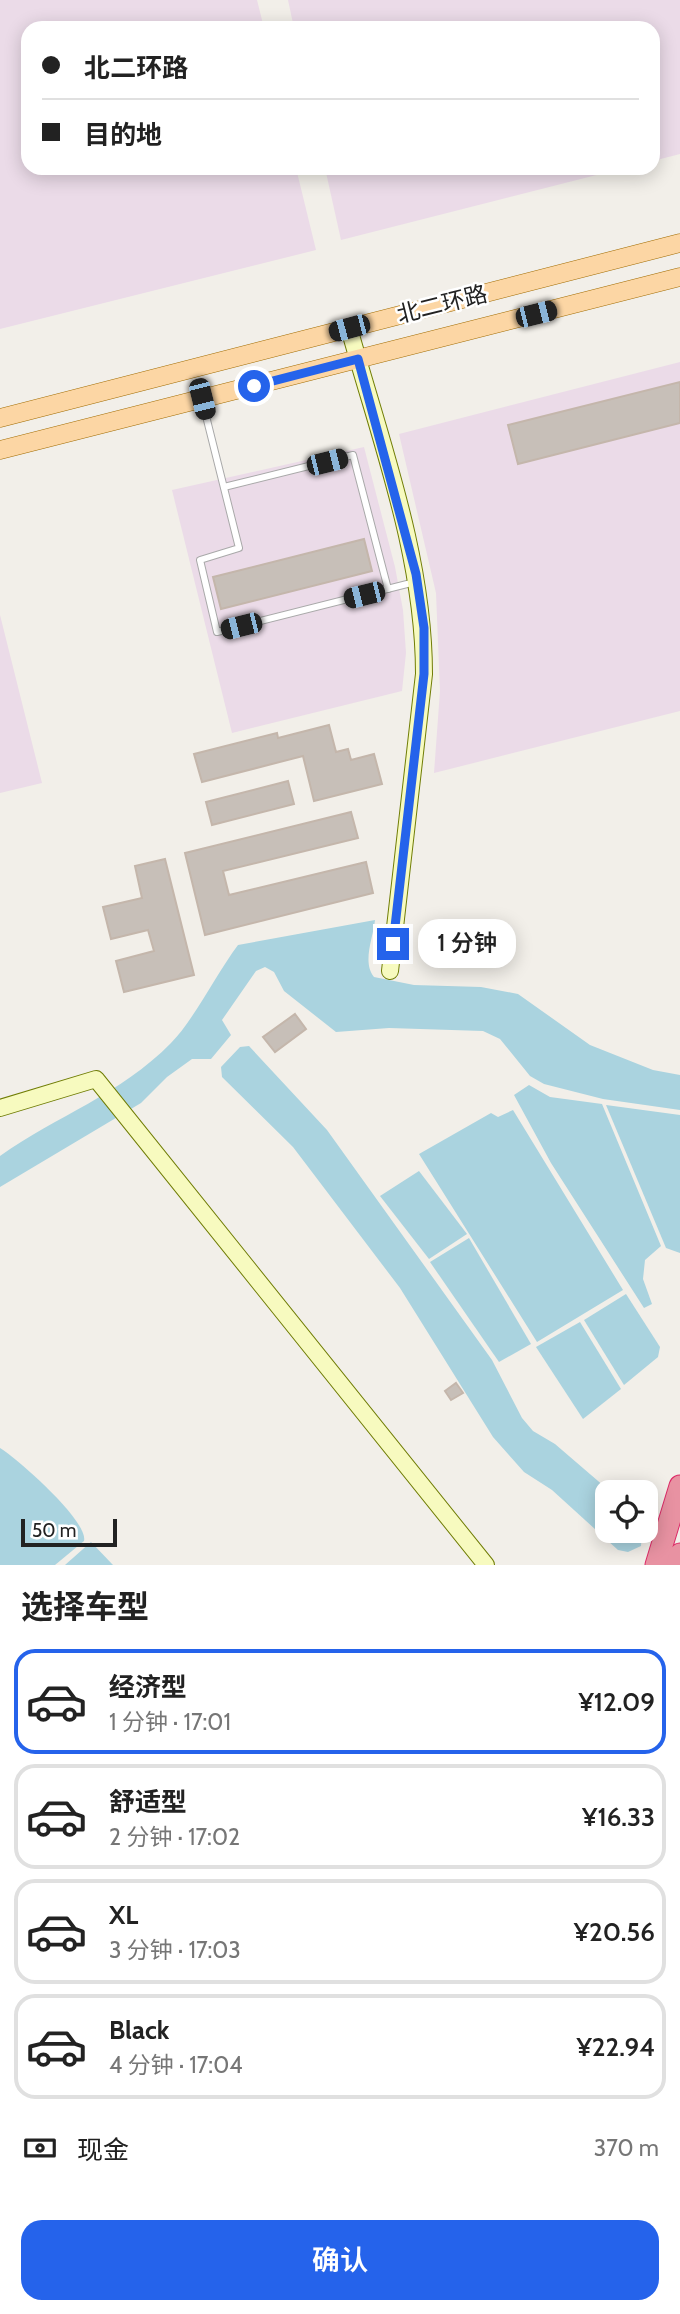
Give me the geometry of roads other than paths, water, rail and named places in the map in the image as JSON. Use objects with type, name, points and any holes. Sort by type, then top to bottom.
[{"type":"highway","points":[[656,1565],[680,1486]]},
{"type":"highway","points":[[677,1565],[680,1554]]},
{"type":"main road","name":"北二环路","points":[[0,418],[680,243]]},
{"type":"main road","name":"北二环路","points":[[0,450],[680,277]]},
{"type":"street","points":[[349,328],[417,582],[424,628],[424,674],[390,971]]},
{"type":"street","points":[[0,1108],[96,1079],[486,1565]]},
{"type":"lane","points":[[202,399],[239,548],[200,560],[217,632],[417,582]]},
{"type":"lane","points":[[224,487],[354,455],[388,589]]},
{"type":"water","points":[[375,920],[369,950],[369,964],[374,977],[414,985],[481,987],[518,994],[590,1045],[653,1070],[680,1075],[680,1110],[603,1099],[544,1084],[530,1076],[500,1039],[483,1031],[389,1028],[336,1032],[284,991],[274,972],[265,967],[256,971],[222,1020],[231,1035],[211,1059],[192,1059],[167,1077],[141,1103],[0,1187],[0,1156],[110,1091],[151,1061],[171,1043],[188,1022],[238,945]]},
{"type":"water","points":[[249,1046],[327,1130],[492,1360],[522,1418],[533,1431],[555,1444],[597,1480],[595,1529],[552,1490],[524,1472],[493,1437],[400,1288],[293,1147],[222,1077],[221,1067],[240,1047]]},
{"type":"water","points":[[529,1085],[550,1097],[602,1104],[661,1246],[645,1260],[643,1279],[652,1304],[644,1308],[551,1163],[514,1095]]},
{"type":"water","points":[[606,1105],[680,1115],[680,1253],[666,1248]]},
{"type":"water","points":[[513,1110],[623,1290],[537,1342],[419,1154],[491,1113],[498,1117]]},
{"type":"water","points":[[419,1171],[467,1234],[429,1259],[380,1196]]},
{"type":"water","points":[[469,1238],[531,1344],[499,1362],[430,1262]]},
{"type":"water","points":[[626,1294],[660,1347],[658,1357],[624,1385],[584,1320]]},
{"type":"water","points":[[580,1322],[621,1389],[583,1419],[536,1347]]},
{"type":"water","points":[[0,1448],[51,1492],[83,1532],[84,1541],[55,1565],[0,1565]]},
{"type":"water","points":[[91,1542],[113,1565],[65,1565]]},
{"type":"water","points":[[610,1543],[641,1543],[641,1546],[628,1552],[618,1550]]}]
